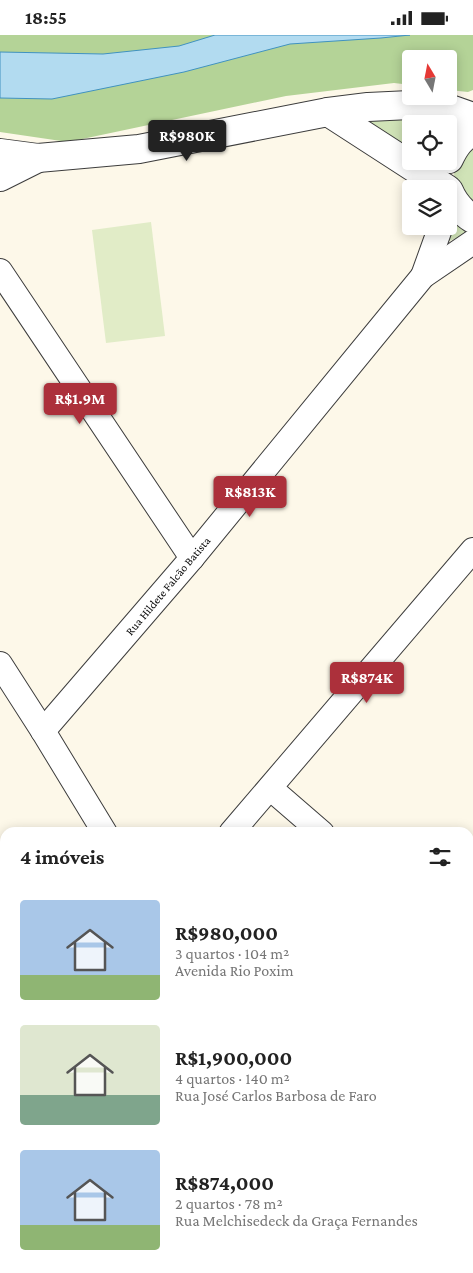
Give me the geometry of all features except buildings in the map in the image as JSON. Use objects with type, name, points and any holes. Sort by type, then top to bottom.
[{"type":"street","points":[[0,153],[38,158],[139,149],[368,107],[410,105],[453,110],[473,117]]},
{"type":"street","points":[[328,113],[428,180]]},
{"type":"street","points":[[457,144],[465,135],[473,131]]},
{"type":"street","points":[[0,177],[38,158]]},
{"type":"street","points":[[457,205],[473,219]]},
{"type":"street","name":"Rua Hildete Falcão Batista","points":[[423,275],[438,235]]},
{"type":"street","name":"Rua Hildete Falcão Batista","points":[[43,731],[192,558],[423,275],[473,242]]},
{"type":"street","points":[[0,271],[192,558]]},
{"type":"street","points":[[236,827],[473,550]]},
{"type":"street","points":[[0,664],[101,827]]},
{"type":"street","points":[[270,787],[315,827]]},
{"type":"green space","points":[[0,35],[473,35],[473,90],[468,92],[458,91],[458,50],[402,50],[402,84],[394,83],[286,96],[68,142],[0,132]]},
{"type":"green space","points":[[372,111],[402,116],[402,150],[354,121]]},
{"type":"green space","points":[[473,140],[473,211],[457,190],[457,180],[455,180],[454,172],[457,170],[457,157]]},
{"type":"green space","points":[[151,222],[165,336],[106,343],[92,230]]},
{"type":"green space","points":[[457,222],[471,232],[430,249],[442,235],[457,235]]},
{"type":"water","points":[[215,35],[410,35],[290,44],[184,72],[52,99],[0,98],[0,52],[103,54],[179,46]]}]
